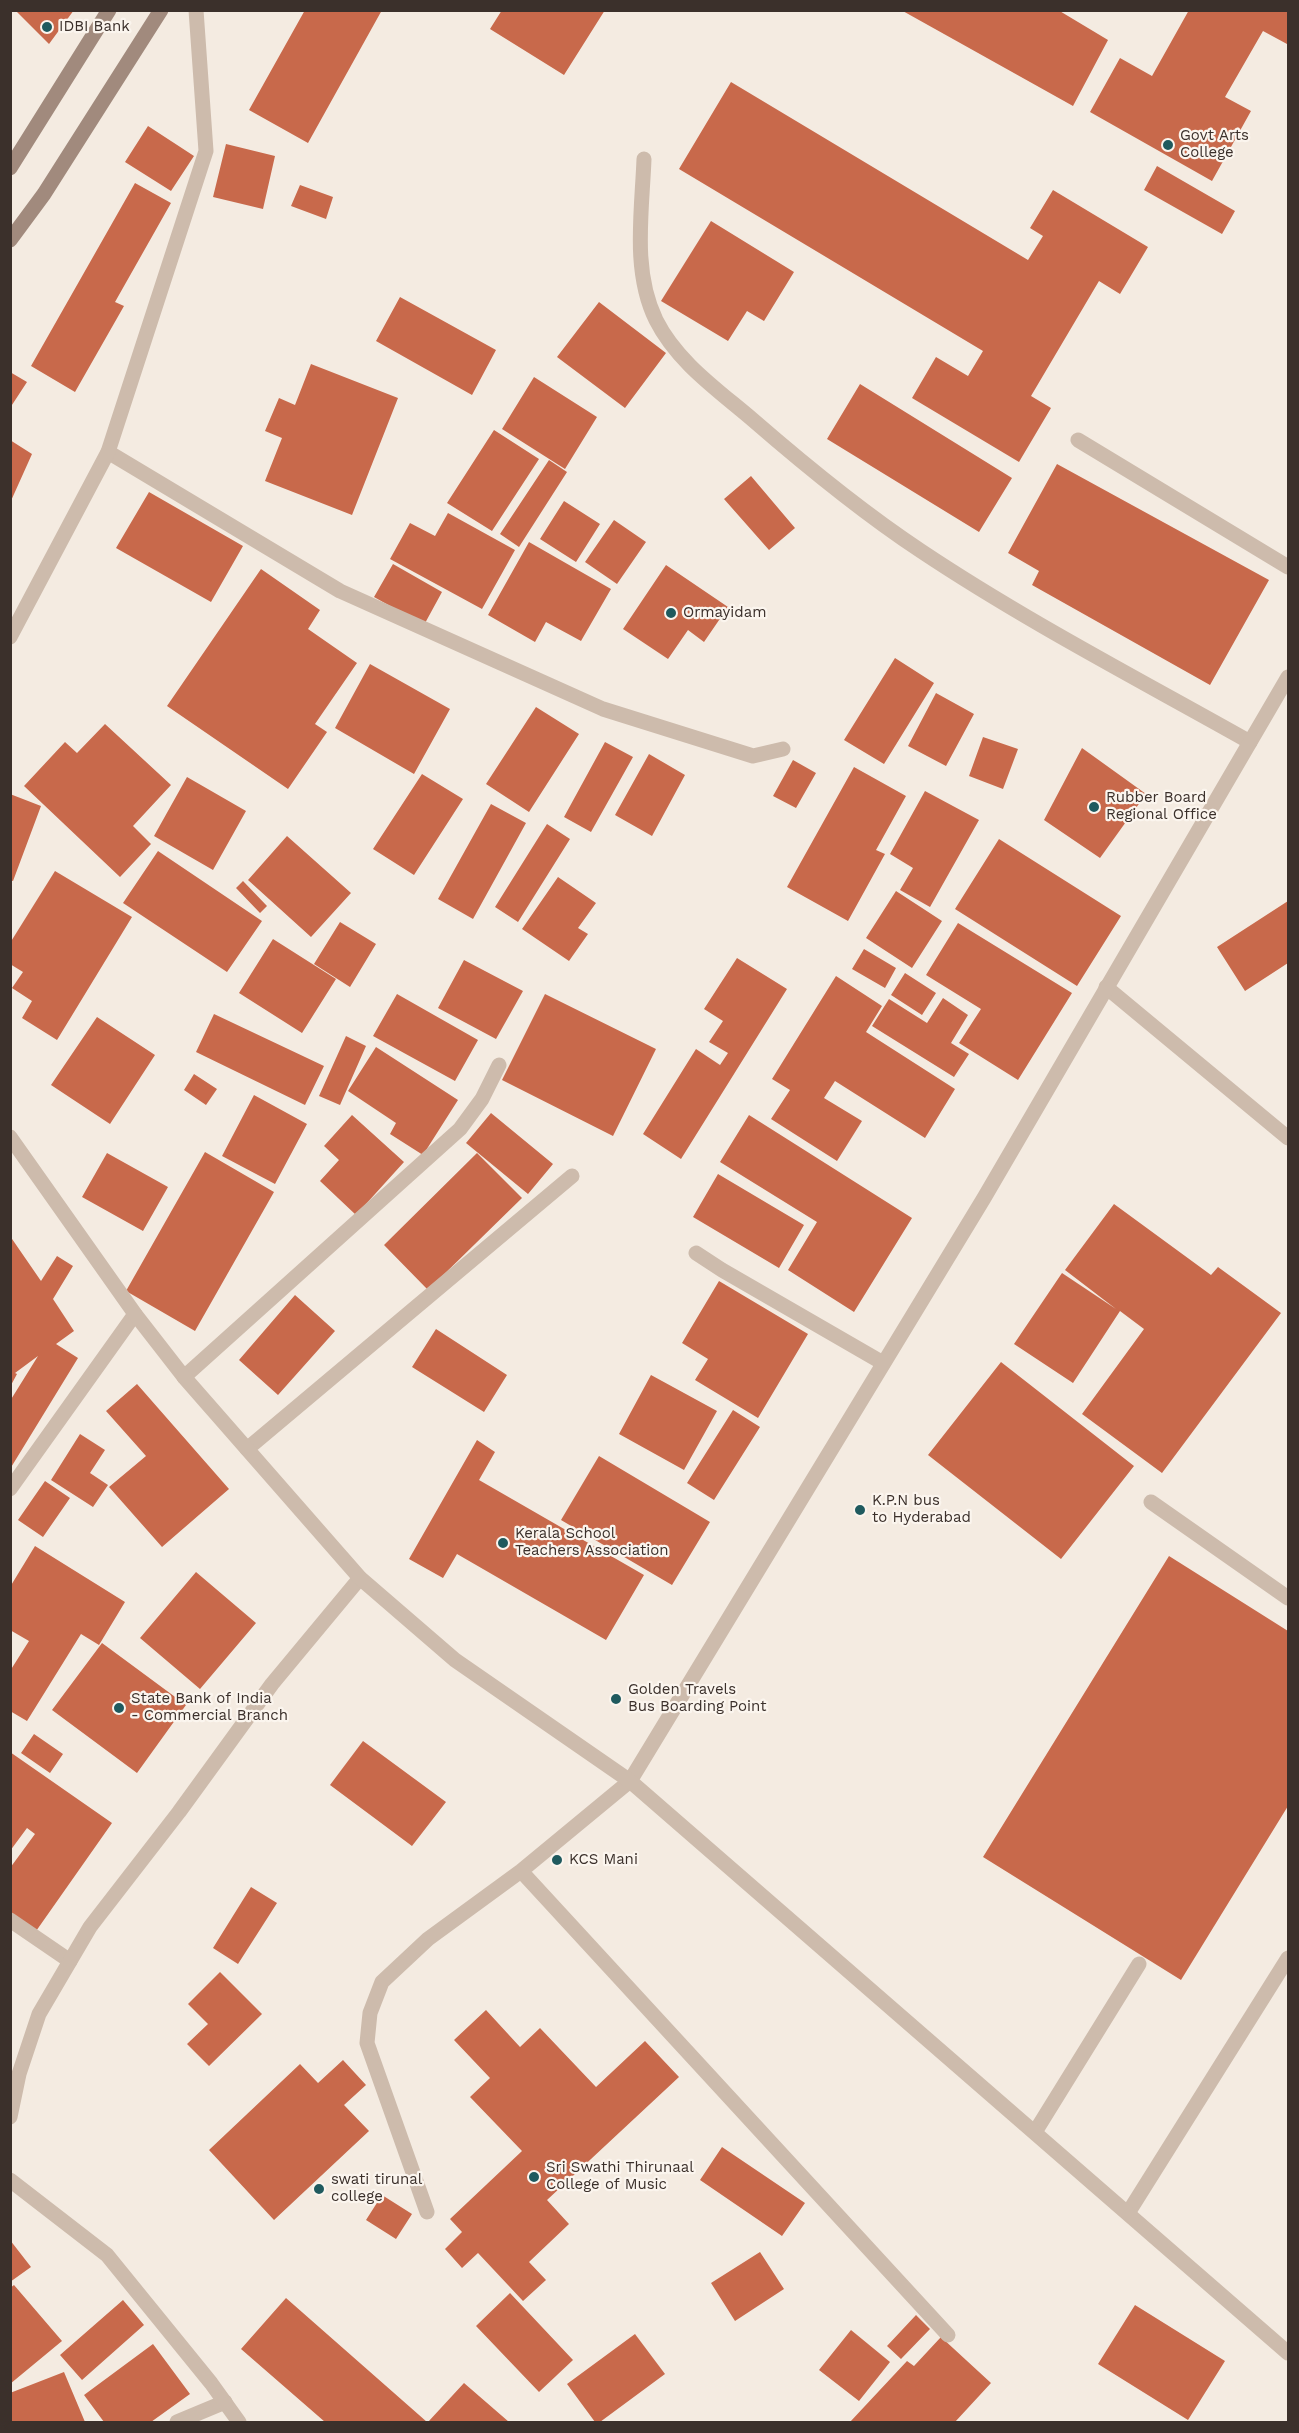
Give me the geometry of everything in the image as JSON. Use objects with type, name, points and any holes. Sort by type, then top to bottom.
[{"type":"main road","points":[[10,168],[109,10]]},
{"type":"main road","points":[[10,240],[44,194],[161,10]]},
{"type":"street","points":[[10,637],[108,452],[206,151],[196,10]]},
{"type":"street","points":[[644,159],[641,238],[643,277],[656,320],[682,359],[811,470],[920,550],[1010,606],[1250,742]]},
{"type":"street","points":[[1078,440],[1288,567]]},
{"type":"street","points":[[108,452],[340,591],[603,709],[753,756],[783,749]]},
{"type":"street","points":[[427,2212],[368,2043],[370,2013],[382,1982],[428,1939],[521,1871],[630,1781],[984,1198],[1288,678]]},
{"type":"street","points":[[1106,987],[1288,1138]]},
{"type":"street","points":[[184,1377],[460,1129],[482,1098],[499,1065]]},
{"type":"street","points":[[10,1137],[135,1314],[184,1377],[360,1578],[455,1660],[630,1781],[1288,2353]]},
{"type":"street","points":[[247,1449],[572,1176]]},
{"type":"street","points":[[696,1252],[722,1270],[883,1363]]},
{"type":"street","points":[[10,1489],[135,1314]]},
{"type":"street","points":[[1151,1502],[1288,1598]]},
{"type":"street","points":[[10,2117],[15,2071],[39,2014],[90,1927],[179,1812],[272,1684],[360,1578]]},
{"type":"street","points":[[521,1871],[948,2335]]},
{"type":"street","points":[[10,1920],[70,1961]]},
{"type":"street","points":[[1128,2213],[1288,1958]]},
{"type":"street","points":[[1035,2132],[1139,1964]]},
{"type":"street","points":[[10,2180],[107,2255],[239,2422]]},
{"type":"street","points":[[177,2422],[225,2402]]},
{"type":"building","name":"IDBI Bank","points":[[15,10],[74,10],[49,44]]},
{"type":"building","points":[[305,10],[382,10],[308,143],[249,110]]},
{"type":"building","points":[[502,10],[605,10],[564,75],[490,29]]},
{"type":"building","points":[[901,10],[1058,10],[1108,40],[1073,106]]},
{"type":"building","points":[[1189,10],[1288,10],[1287,44],[1263,31],[1225,97],[1251,111],[1212,181],[1090,112],[1120,58],[1152,76]]},
{"type":"building","points":[[731,82],[1028,260],[1043,236],[1030,228],[1053,190],[1148,247],[1120,294],[1099,281],[1031,396],[1051,408],[1019,462],[912,398],[936,357],[968,376],[983,351],[679,169]]},
{"type":"building","points":[[148,126],[194,156],[171,191],[125,162]]},
{"type":"building","points":[[226,144],[275,156],[263,209],[213,197]]},
{"type":"building","points":[[1157,166],[1235,211],[1222,234],[1144,190]]},
{"type":"building","points":[[135,183],[171,203],[115,302],[124,306],[75,392],[31,366]]},
{"type":"building","points":[[300,185],[333,197],[326,219],[291,206]]},
{"type":"building","points":[[711,221],[794,272],[764,321],[747,311],[728,341],[661,301]]},
{"type":"building","points":[[400,297],[496,350],[472,395],[376,341]]},
{"type":"building","points":[[599,302],[666,353],[625,408],[557,357]]},
{"type":"building","points":[[311,364],[398,398],[352,515],[265,481],[282,438],[265,431],[279,398],[295,405]]},
{"type":"building","points":[[10,372],[27,382],[10,408]]},
{"type":"building","points":[[534,377],[597,417],[565,469],[502,429]]},
{"type":"building","points":[[860,384],[1012,478],[979,532],[827,439]]},
{"type":"building","points":[[494,430],[539,459],[492,531],[447,503]]},
{"type":"building","points":[[10,440],[32,454],[10,503]]},
{"type":"building","points":[[549,460],[567,472],[519,547],[500,534]]},
{"type":"building","points":[[1057,464],[1269,580],[1210,685],[1032,585],[1039,571],[1008,553]]},
{"type":"building","points":[[751,476],[795,528],[769,550],[724,499]]},
{"type":"building","points":[[149,492],[243,546],[211,602],[116,548]]},
{"type":"building","points":[[564,501],[600,524],[576,562],[540,539]]},
{"type":"building","points":[[448,513],[515,550],[482,609],[390,559],[410,523],[435,536]]},
{"type":"building","points":[[614,520],[646,542],[617,584],[585,562]]},
{"type":"building","points":[[529,542],[611,589],[581,641],[546,622],[535,642],[488,615]]},
{"type":"building","points":[[393,564],[442,592],[424,625],[374,597]]},
{"type":"building","points":[[666,565],[728,607],[704,642],[688,630],[668,659],[623,629]]},
{"type":"building","points":[[261,569],[320,610],[308,629],[357,663],[315,724],[327,732],[288,789],[167,706]]},
{"type":"building","points":[[895,658],[934,683],[884,764],[844,740]]},
{"type":"building","points":[[370,664],[450,709],[414,774],[335,728]]},
{"type":"building","points":[[936,693],[974,714],[946,766],[908,746]]},
{"type":"building","points":[[536,707],[579,734],[529,812],[486,784]]},
{"type":"building","points":[[105,724],[171,785],[133,826],[151,844],[120,877],[24,786],[65,742],[77,753]]},
{"type":"building","points":[[983,737],[1018,749],[1003,789],[969,776]]},
{"type":"building","points":[[605,742],[633,757],[591,832],[564,817]]},
{"type":"building","name":"Rubber Board Regional Office","points":[[1082,748],[1146,794],[1100,858],[1044,820]]},
{"type":"building","points":[[649,754],[685,775],[652,836],[615,815]]},
{"type":"building","points":[[793,760],[816,773],[796,808],[773,796]]},
{"type":"building","points":[[854,767],[906,796],[876,850],[885,854],[848,921],[787,887]]},
{"type":"building","points":[[422,774],[463,799],[414,875],[373,849]]},
{"type":"building","points":[[187,777],[246,811],[213,870],[154,836]]},
{"type":"building","points":[[925,791],[979,820],[930,907],[900,890],[913,868],[890,854]]},
{"type":"building","points":[[10,794],[41,806],[13,881],[10,880]]},
{"type":"building","points":[[491,804],[526,823],[473,919],[438,899]]},
{"type":"building","points":[[547,824],[570,839],[518,922],[495,907]]},
{"type":"building","points":[[287,836],[351,893],[311,937],[248,880]]},
{"type":"building","points":[[999,839],[1121,916],[1077,986],[955,909]]},
{"type":"building","points":[[158,851],[262,921],[227,972],[123,903]]},
{"type":"building","points":[[55,871],[132,917],[57,1040],[22,1018],[32,1001],[12,988],[23,972],[10,964],[10,943]]},
{"type":"building","points":[[558,877],[596,903],[578,928],[588,934],[569,961],[522,929]]},
{"type":"building","points":[[243,881],[267,906],[260,913],[236,888]]},
{"type":"building","points":[[896,891],[942,921],[912,968],[866,938]]},
{"type":"building","points":[[1288,901],[1288,963],[1245,991],[1217,947]]},
{"type":"building","points":[[340,922],[376,944],[350,987],[314,964]]},
{"type":"building","points":[[958,923],[1072,993],[1018,1080],[959,1043],[981,1009],[926,975]]},
{"type":"building","points":[[273,939],[336,979],[302,1033],[239,993]]},
{"type":"building","points":[[864,949],[896,968],[885,988],[852,969]]},
{"type":"building","points":[[737,958],[787,989],[681,1159],[643,1134],[696,1049],[720,1065],[728,1053],[709,1042],[723,1021],[704,1009]]},
{"type":"building","points":[[464,960],[523,991],[496,1039],[438,1008]]},
{"type":"building","points":[[905,973],[936,993],[922,1015],[891,995]]},
{"type":"building","points":[[836,976],[882,1006],[866,1032],[955,1089],[925,1138],[835,1081],[824,1098],[862,1121],[837,1161],[771,1119],[790,1090],[772,1079]]},
{"type":"building","points":[[397,994],[478,1040],[455,1081],[373,1036]]},
{"type":"building","points":[[545,994],[656,1049],[613,1136],[502,1080]]},
{"type":"building","points":[[943,998],[968,1015],[951,1043],[969,1054],[954,1077],[872,1026],[889,999],[927,1023]]},
{"type":"building","points":[[214,1014],[324,1066],[305,1105],[196,1052]]},
{"type":"building","points":[[97,1017],[155,1055],[110,1124],[51,1085]]},
{"type":"building","points":[[346,1036],[366,1046],[340,1105],[319,1096]]},
{"type":"building","points":[[376,1047],[458,1100],[423,1155],[390,1134],[396,1123],[348,1091]]},
{"type":"building","points":[[194,1074],[217,1089],[206,1105],[184,1090]]},
{"type":"building","points":[[254,1095],[307,1124],[275,1184],[222,1156]]},
{"type":"building","points":[[491,1113],[553,1164],[528,1194],[466,1143]]},
{"type":"building","points":[[352,1115],[404,1162],[356,1215],[320,1181],[339,1160],[324,1146]]},
{"type":"building","points":[[749,1115],[912,1218],[854,1312],[788,1270],[817,1222],[720,1162]]},
{"type":"building","points":[[205,1152],[274,1192],[195,1331],[126,1291]]},
{"type":"building","points":[[107,1153],[168,1187],[143,1231],[82,1197]]},
{"type":"building","points":[[477,1153],[522,1198],[428,1290],[384,1245]]},
{"type":"building","points":[[718,1174],[804,1225],[779,1268],[693,1217]]},
{"type":"building","points":[[1114,1204],[1211,1275],[1218,1267],[1281,1313],[1162,1473],[1082,1414],[1144,1329],[1120,1311],[1073,1383],[1014,1344],[1062,1273],[1116,1309],[1065,1270]]},
{"type":"building","points":[[10,1236],[41,1281],[57,1256],[73,1266],[53,1299],[74,1331],[56,1344],[78,1358],[10,1469],[10,1401],[38,1356],[15,1373],[17,1374],[10,1387]]},
{"type":"building","points":[[719,1281],[808,1334],[758,1418],[695,1380],[708,1359],[682,1343]]},
{"type":"building","points":[[295,1295],[335,1331],[278,1395],[239,1360]]},
{"type":"building","points":[[436,1329],[507,1375],[484,1412],[412,1367]]},
{"type":"building","points":[[1001,1362],[1134,1466],[1061,1559],[928,1455]]},
{"type":"building","points":[[651,1375],[717,1411],[684,1470],[619,1434]]},
{"type":"building","points":[[137,1384],[229,1489],[162,1547],[109,1487],[146,1456],[106,1411]]},
{"type":"building","points":[[733,1410],[760,1427],[714,1500],[687,1483]]},
{"type":"building","points":[[80,1434],[105,1450],[90,1473],[108,1485],[93,1507],[51,1480]]},
{"type":"building","name":"Kerala School Teachers Association","points":[[477,1440],[495,1452],[479,1480],[644,1575],[606,1640],[457,1554],[443,1578],[409,1559]]},
{"type":"building","points":[[599,1456],[710,1522],[672,1585],[561,1520]]},
{"type":"building","points":[[45,1481],[70,1498],[43,1537],[18,1520]]},
{"type":"building","points":[[35,1546],[125,1602],[99,1645],[81,1634],[27,1721],[10,1711],[10,1671],[29,1641],[10,1630],[10,1587]]},
{"type":"building","points":[[1169,1556],[1288,1631],[1288,1806],[1181,1980],[983,1857]]},
{"type":"building","points":[[196,1572],[256,1623],[200,1689],[140,1638]]},
{"type":"building","name":"State Bank of India - Commercial Branch","points":[[102,1643],[186,1705],[137,1773],[52,1710]]},
{"type":"building","points":[[34,1734],[63,1754],[50,1773],[21,1753]]},
{"type":"building","points":[[363,1741],[446,1802],[412,1846],[330,1785]]},
{"type":"building","points":[[10,1752],[112,1823],[34,1934],[10,1917],[10,1868],[35,1834],[27,1828],[10,1851]]},
{"type":"building","points":[[251,1887],[277,1903],[238,1964],[213,1948]]},
{"type":"building","points":[[220,1972],[262,2014],[209,2066],[187,2044],[208,2024],[188,2004]]},
{"type":"building","name":"Sri Swathi Thirunaal College of Music","points":[[486,2010],[520,2047],[540,2028],[596,2087],[645,2041],[679,2077],[547,2200],[569,2224],[529,2262],[546,2280],[523,2301],[478,2253],[462,2268],[445,2249],[462,2232],[450,2219],[522,2151],[470,2097],[490,2078],[454,2040]]},
{"type":"building","points":[[343,2060],[366,2085],[344,2105],[369,2131],[274,2220],[209,2150],[300,2064],[318,2083]]},
{"type":"building","points":[[722,2147],[805,2203],[782,2236],[700,2180]]},
{"type":"building","points":[[382,2195],[412,2214],[396,2239],[366,2220]]},
{"type":"building","points":[[10,2240],[31,2267],[10,2282]]},
{"type":"building","points":[[760,2252],[784,2289],[735,2321],[711,2283]]},
{"type":"building","points":[[14,2285],[62,2341],[10,2384],[10,2288]]},
{"type":"building","points":[[510,2293],[573,2360],[539,2392],[476,2326]]},
{"type":"building","points":[[286,2298],[427,2422],[325,2422],[241,2349]]},
{"type":"building","points":[[123,2300],[144,2325],[82,2380],[60,2355]]},
{"type":"building","points":[[1135,2305],[1225,2361],[1188,2420],[1098,2364]]},
{"type":"building","points":[[916,2315],[930,2329],[901,2359],[887,2346]]},
{"type":"building","points":[[851,2330],[890,2362],[859,2401],[819,2370]]},
{"type":"building","points":[[635,2334],[665,2374],[600,2422],[595,2422],[567,2384]]},
{"type":"building","points":[[941,2337],[991,2383],[955,2422],[850,2422],[907,2361],[914,2366]]},
{"type":"building","points":[[153,2344],[190,2394],[151,2422],[104,2422],[84,2395]]},
{"type":"building","points":[[64,2372],[85,2422],[10,2422],[10,2393]]},
{"type":"building","points":[[464,2383],[509,2422],[428,2422]]},
{"type":"place","name":"IDBI Bank","points":[[47,27]]},
{"type":"place","name":"Govt Arts College","points":[[1168,145]]},
{"type":"place","name":"Ormayidam","points":[[671,613]]},
{"type":"place","name":"Rubber Board Regional Office","points":[[1094,807]]},
{"type":"place","name":"K.P.N bus to Hyderabad","points":[[860,1510]]},
{"type":"place","name":"Kerala School Teachers Association","points":[[503,1543]]},
{"type":"place","name":"Golden Travels Bus Boarding Point","points":[[616,1699]]},
{"type":"place","name":"State Bank of India - Commercial Branch","points":[[119,1708]]},
{"type":"place","name":"KCS Mani","points":[[557,1860]]},
{"type":"place","name":"Sri Swathi Thirunaal College of Music","points":[[534,2177]]},
{"type":"place","name":"swati tirunal college","points":[[319,2189]]}]
